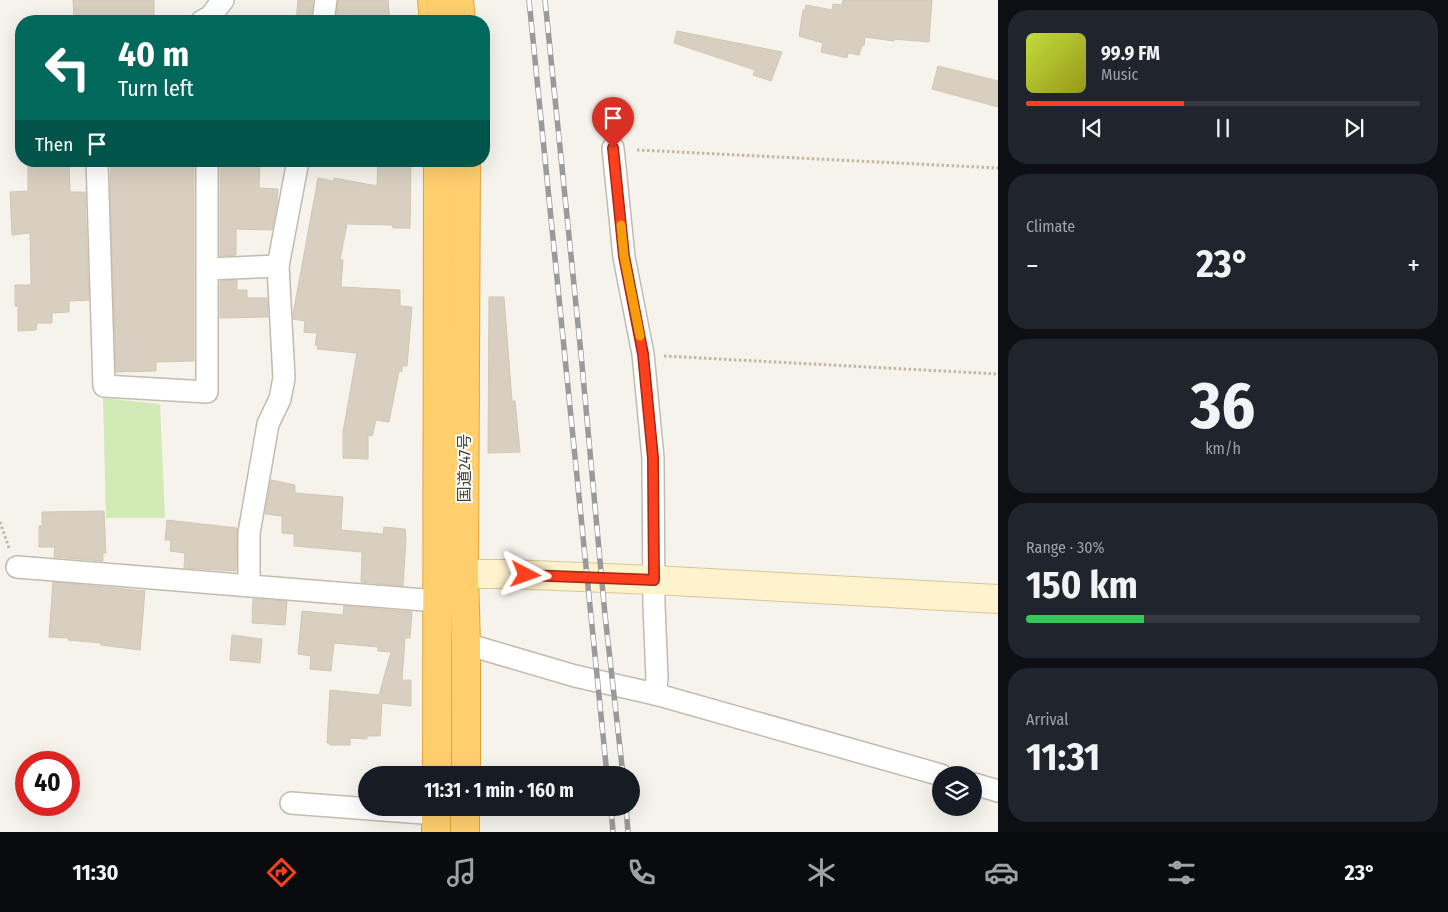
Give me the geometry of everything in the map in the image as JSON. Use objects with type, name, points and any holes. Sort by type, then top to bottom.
[{"type":"highway","points":[[432,0],[433,15]]},
{"type":"highway","points":[[459,0],[460,15]]},
{"type":"highway","name":"国道247号","points":[[437,766],[438,167]]},
{"type":"highway","name":"国道247号","points":[[466,167],[464,574],[466,766]]},
{"type":"highway","points":[[465,832],[466,816]]},
{"type":"street","points":[[212,15],[223,0]]},
{"type":"street","points":[[324,15],[326,0]]},
{"type":"street","points":[[613,148],[624,256],[643,354],[653,458],[657,679],[655,694]]},
{"type":"street","points":[[97,167],[104,386],[207,392],[207,167]]},
{"type":"street","points":[[249,585],[250,524],[268,424],[280,399],[284,378],[278,266],[297,167]]},
{"type":"street","points":[[207,269],[278,266]]},
{"type":"street","points":[[16,567],[437,601]]},
{"type":"street","points":[[464,574],[654,580],[998,600]]},
{"type":"street","points":[[466,644],[576,676],[655,694],[932,772]]},
{"type":"street","points":[[982,786],[998,791]]},
{"type":"street","points":[[291,803],[436,818]]},
{"type":"path","points":[[613,148],[998,168]]},
{"type":"path","points":[[643,354],[998,374]]},
{"type":"green space","points":[[103,398],[160,404],[165,518],[106,518]]},
{"type":"building","points":[[73,0],[154,0],[154,15],[74,15]]},
{"type":"building","points":[[298,0],[313,0],[312,15],[297,15]]},
{"type":"building","points":[[338,0],[388,0],[389,15],[336,15]]},
{"type":"building","points":[[843,0],[932,0],[929,42],[894,39],[894,41],[865,37],[864,46],[862,45],[859,55],[848,53],[847,58],[821,52],[823,43],[799,36],[803,10],[805,10],[806,5],[832,10],[833,4],[842,5]]},
{"type":"building","points":[[677,31],[782,52],[771,81],[753,75],[755,70],[674,43]]},
{"type":"building","points":[[938,66],[998,81],[998,107],[932,89]]},
{"type":"building","points":[[28,167],[69,167],[70,192],[85,192],[89,300],[69,301],[69,312],[52,313],[52,323],[37,323],[36,330],[18,331],[18,306],[15,306],[15,285],[31,285],[30,233],[12,235],[10,192],[28,191]]},
{"type":"building","points":[[111,167],[194,167],[194,361],[156,362],[156,371],[116,372],[110,192]]},
{"type":"building","points":[[220,167],[260,167],[259,188],[278,189],[272,230],[236,229],[236,255],[220,256]]},
{"type":"building","points":[[378,167],[411,167],[410,228],[393,228],[392,225],[347,224],[340,260],[343,260],[341,287],[400,290],[400,306],[412,307],[407,366],[402,366],[402,372],[399,371],[389,422],[376,420],[372,436],[368,435],[368,459],[343,458],[343,432],[357,353],[317,349],[318,346],[315,345],[317,333],[304,332],[305,321],[293,319],[293,314],[318,178],[334,181],[334,178],[377,186]]},
{"type":"building","points":[[237,280],[237,290],[247,290],[247,298],[267,298],[268,317],[220,318],[220,281]]},
{"type":"building","points":[[489,297],[504,297],[512,401],[515,401],[520,452],[488,453]]},
{"type":"building","points":[[271,480],[295,485],[295,493],[343,497],[341,530],[383,534],[384,527],[405,529],[403,586],[361,582],[362,552],[294,546],[294,534],[282,533],[282,516],[265,514]]},
{"type":"building","points":[[104,511],[106,553],[103,553],[103,561],[54,557],[55,547],[39,547],[39,526],[42,526],[42,512]]},
{"type":"building","points":[[167,520],[237,528],[236,571],[184,568],[185,553],[170,551],[171,540],[165,540]]},
{"type":"building","points":[[53,582],[145,591],[140,650],[101,645],[101,643],[68,640],[69,638],[49,637]]},
{"type":"building","points":[[253,599],[287,601],[285,625],[252,623]]},
{"type":"building","points":[[344,606],[412,612],[410,638],[405,638],[402,680],[411,680],[411,706],[382,703],[380,736],[367,736],[367,739],[350,738],[350,745],[330,745],[330,743],[327,743],[330,690],[379,695],[391,652],[378,651],[378,647],[334,643],[331,671],[310,669],[311,656],[298,654],[302,611],[343,615]]},
{"type":"building","points":[[232,635],[262,639],[260,663],[230,660]]},
{"type":"railway","points":[[529,0],[606,766]]},
{"type":"railway","points":[[545,0],[605,615],[622,766]]},
{"type":"railway","points":[[612,816],[613,832]]},
{"type":"railway","points":[[627,816],[628,832]]},
{"type":"slow traffic","points":[[621,225],[624,256],[640,336]]},
{"type":"route","points":[[526,575],[654,580],[653,458],[643,354],[624,256],[613,148]]}]
